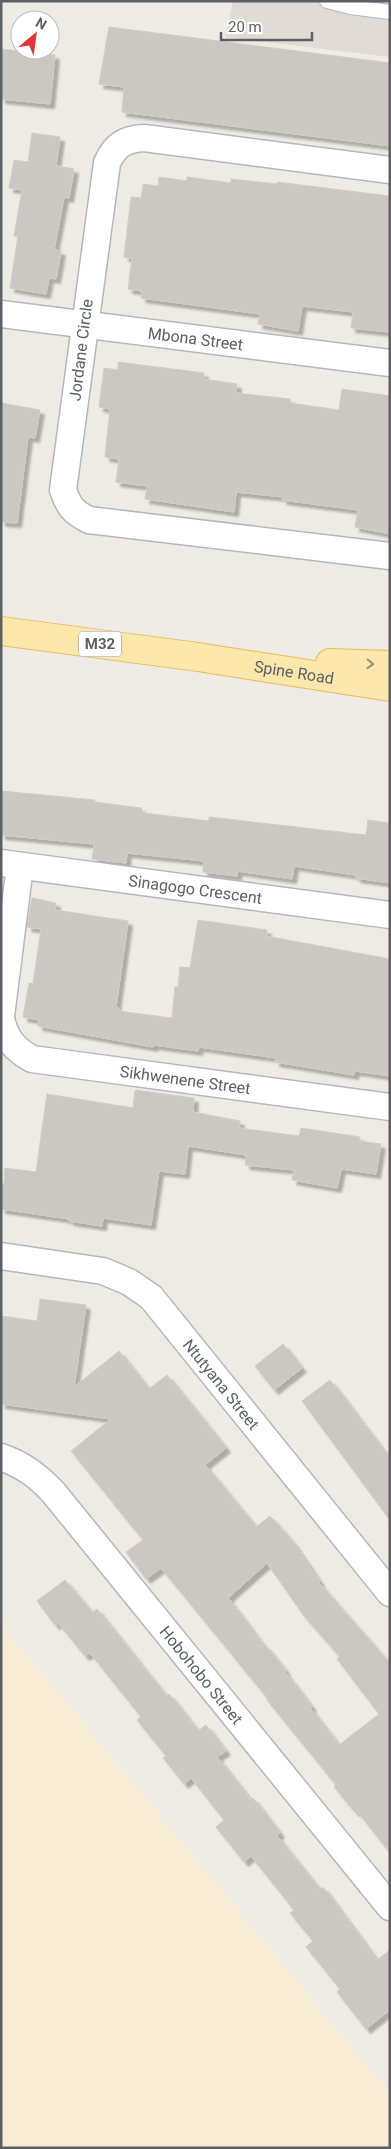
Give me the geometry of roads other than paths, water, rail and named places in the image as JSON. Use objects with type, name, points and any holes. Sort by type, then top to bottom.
[{"type":"main road","name":"Spine Road","points":[[1,631],[198,657],[390,687]]},
{"type":"main road","name":"Spine Road","points":[[198,657],[390,665]]},
{"type":"street","name":"Jordane Circle","points":[[390,170],[144,138],[132,139],[121,143],[112,152],[107,163],[84,325],[64,490],[67,501],[75,513],[90,520],[104,523],[390,556]]},
{"type":"street","name":"Mbona Street","points":[[1,314],[390,363]]},
{"type":"street","name":"Sinagogo Crescent","points":[[10,864],[390,915]]},
{"type":"street","name":"Sikhwenene Street","points":[[10,864],[1,1017],[4,1032],[10,1042],[20,1052],[32,1059],[390,1107]]},
{"type":"street","name":"Ntutyana Street","points":[[1,1256],[103,1272],[129,1282],[151,1297],[386,1581]]},
{"type":"street","name":"Hobohobo Street","points":[[1,1457],[20,1464],[39,1477],[53,1492],[390,1907]]},
{"type":"lane","points":[[327,1],[350,7],[390,12]]}]
